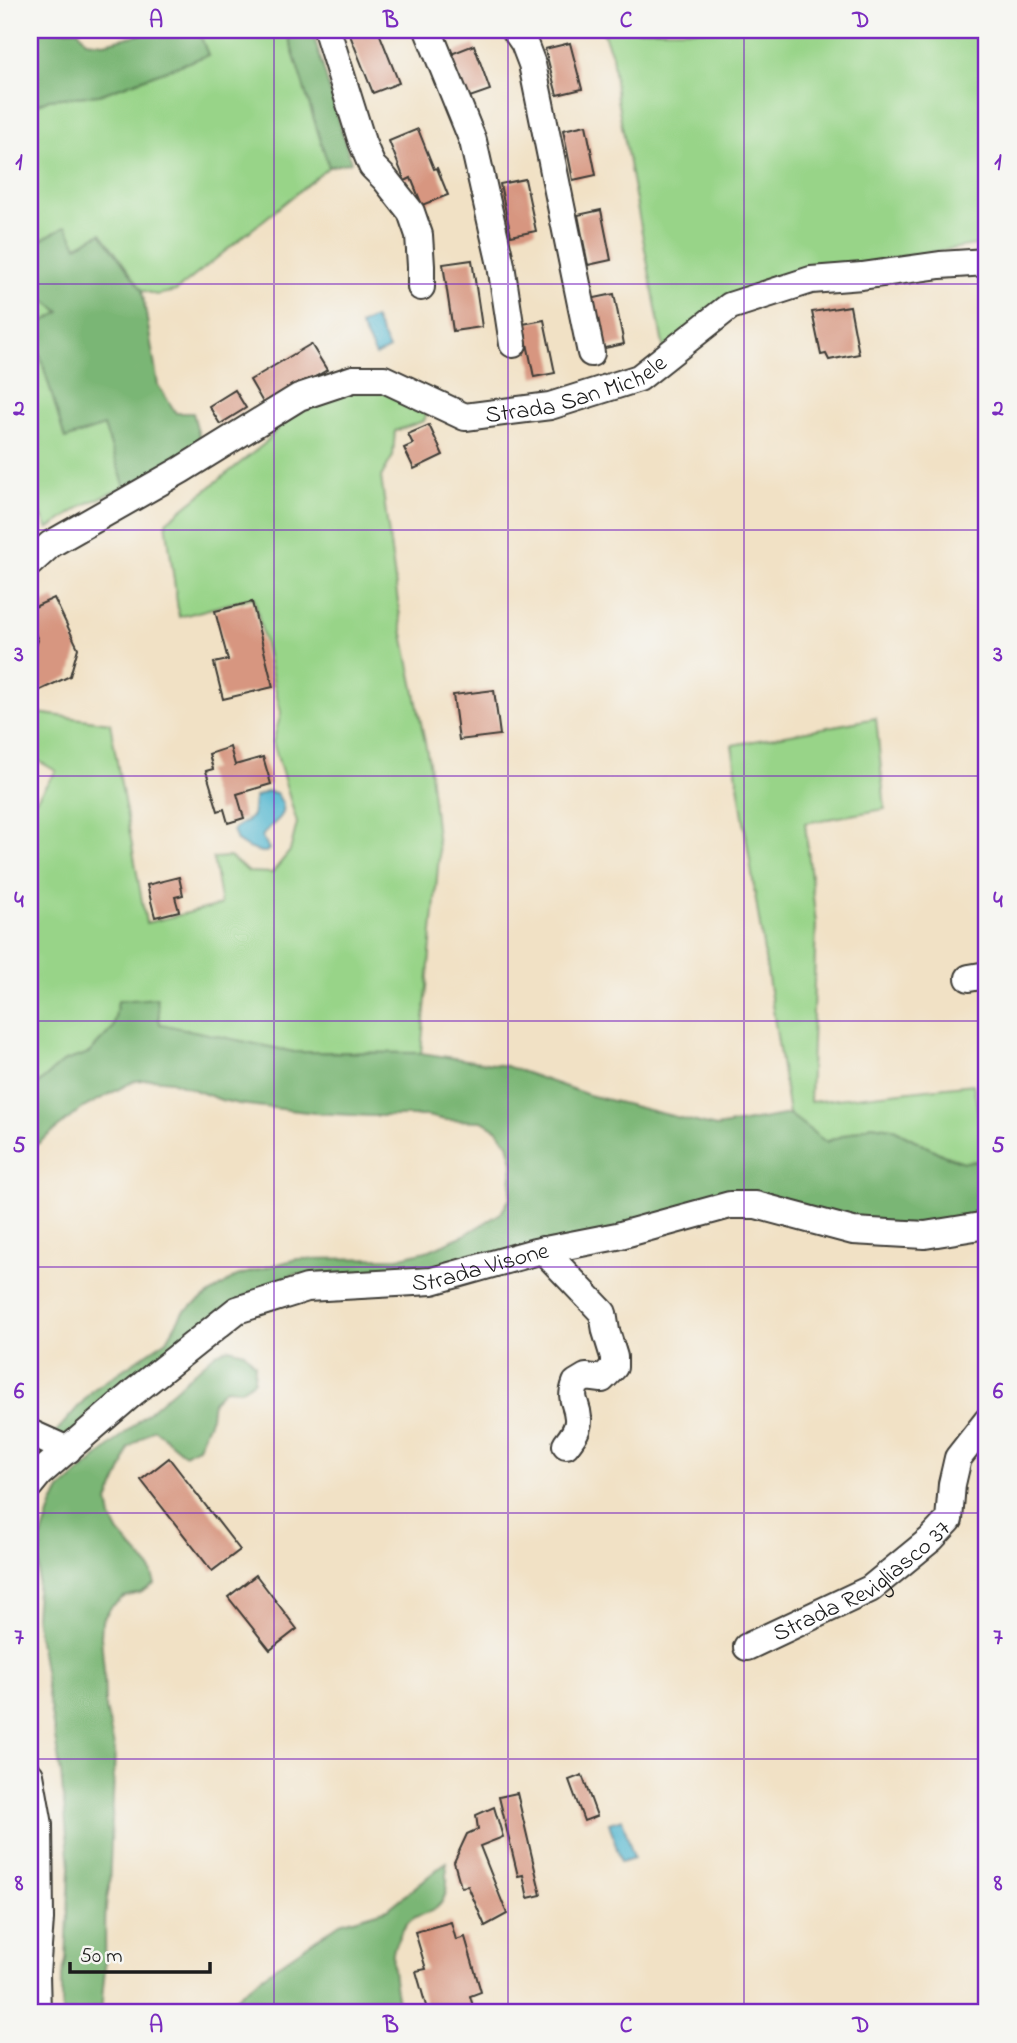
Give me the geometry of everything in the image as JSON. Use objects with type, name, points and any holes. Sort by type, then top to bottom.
[{"type":"street","points":[[327,30],[372,166],[385,178],[411,212],[419,235],[421,287]]},
{"type":"street","points":[[428,30],[473,141],[501,265],[513,344]]},
{"type":"street","points":[[515,30],[524,43],[532,64],[591,353]]},
{"type":"street","name":"Strada San Michele","points":[[30,563],[51,544],[181,470],[299,397],[353,379],[384,379],[465,417],[550,406],[639,377],[730,306],[742,302],[811,280],[987,262]]},
{"type":"street","name":"Strada Visone","points":[[30,1485],[39,1474],[134,1392],[237,1310],[307,1289],[432,1281],[730,1206],[756,1205],[853,1231],[925,1235],[987,1225]]},
{"type":"street","points":[[543,1251],[603,1313],[614,1357],[614,1367],[602,1379],[586,1377],[576,1383],[572,1395],[578,1419],[577,1428],[566,1445]]},
{"type":"street","name":"Strada Revigliasco 37","points":[[747,1647],[870,1589],[932,1539],[948,1520],[958,1458],[987,1421]]},
{"type":"street","points":[[30,1433],[68,1450]]},
{"type":"street","points":[[30,1776],[39,1825],[37,2013]]},
{"type":"green space","points":[[30,30],[78,30],[86,41],[104,43],[159,30],[198,30],[208,55],[99,95],[49,99],[30,108]]},
{"type":"green space","points":[[198,30],[293,30],[287,33],[329,167],[176,291],[156,295],[142,290],[101,233],[77,247],[66,227],[30,246],[30,108],[49,99],[99,95],[208,55]]},
{"type":"green space","points":[[293,30],[312,30],[351,162],[329,167],[287,33]]},
{"type":"green space","points":[[602,30],[987,30],[987,243],[809,272],[664,351],[617,99],[612,55]]},
{"type":"green space","points":[[66,226],[77,246],[101,233],[142,290],[158,385],[176,413],[193,413],[202,447],[125,487],[104,426],[65,439],[32,328],[60,312],[30,289],[30,246]]},
{"type":"green space","points":[[30,289],[60,312],[65,438],[104,426],[125,487],[84,505],[48,529],[30,492]]},
{"type":"green space","points":[[376,388],[428,410],[424,421],[395,431],[393,456],[381,477],[401,624],[429,762],[439,856],[421,1053],[294,1052],[159,1024],[119,1001],[113,1028],[89,1053],[63,1062],[30,1091],[30,808],[56,771],[30,756],[30,712],[110,723],[146,923],[221,905],[213,858],[230,857],[249,872],[272,873],[290,851],[297,823],[273,742],[281,713],[254,597],[179,617],[166,522],[264,444],[287,418],[340,394]]},
{"type":"green space","points":[[876,718],[885,809],[805,823],[816,924],[810,1102],[973,1084],[980,1121],[987,1128],[987,1161],[964,1162],[943,1155],[892,1128],[872,1125],[825,1142],[789,1114],[732,745]]},
{"type":"green space","points":[[157,998],[160,1024],[294,1052],[421,1053],[506,1066],[589,1095],[716,1127],[789,1114],[826,1142],[872,1125],[892,1128],[943,1155],[964,1162],[987,1161],[987,1217],[933,1226],[855,1225],[758,1195],[426,1275],[295,1274],[240,1299],[69,1439],[54,1434],[94,1389],[167,1340],[183,1312],[237,1276],[296,1259],[398,1258],[430,1250],[466,1234],[501,1213],[510,1198],[513,1162],[508,1144],[497,1130],[482,1121],[445,1120],[427,1116],[315,1113],[239,1104],[171,1081],[152,1079],[134,1081],[81,1109],[30,1150],[30,1091],[63,1062],[89,1053],[113,1028],[118,1001]]},
{"type":"green space","points":[[229,1348],[244,1352],[255,1364],[254,1380],[241,1390],[225,1389],[213,1401],[211,1417],[198,1447],[184,1454],[154,1429],[128,1448],[124,1465],[108,1501],[111,1518],[119,1533],[150,1568],[155,1584],[140,1593],[124,1597],[111,1607],[102,1621],[105,1703],[115,1752],[102,2013],[62,2013],[70,1867],[61,1774],[35,1616],[41,1539],[60,1490],[216,1353]]},
{"type":"green space","points":[[446,1862],[447,1882],[442,1902],[431,1911],[410,1921],[394,1950],[394,1975],[401,2013],[223,2013],[232,2001],[258,1979],[340,1923],[388,1909]]},
{"type":"water","points":[[374,318],[389,349],[376,356],[360,325]]},
{"type":"water","points":[[267,791],[276,793],[283,808],[280,818],[262,837],[269,849],[261,852],[237,841],[233,830],[251,817],[255,797]]},
{"type":"water","points":[[622,1819],[634,1858],[621,1862],[609,1823]]},
{"type":"building","points":[[348,30],[378,30],[399,83],[373,93]]},
{"type":"building","points":[[570,43],[582,89],[557,95],[545,49]]},
{"type":"building","points":[[474,45],[490,90],[467,98],[451,54]]},
{"type":"building","points":[[586,125],[596,175],[573,180],[563,130]]},
{"type":"building","points":[[418,129],[448,195],[422,205],[411,178],[405,181],[389,141]]},
{"type":"building","points":[[525,179],[536,231],[511,236],[500,184]]},
{"type":"building","points":[[601,210],[611,260],[588,265],[578,215]]},
{"type":"building","points":[[472,260],[482,327],[453,331],[443,264]]},
{"type":"building","points":[[614,294],[624,344],[600,349],[590,299]]},
{"type":"building","points":[[850,306],[859,354],[829,360],[826,354],[821,355],[812,312]]},
{"type":"building","points":[[544,320],[555,373],[534,377],[523,324]]},
{"type":"building","points":[[311,344],[327,370],[265,406],[250,380]]},
{"type":"building","points":[[235,390],[246,408],[220,424],[209,406]]},
{"type":"building","points":[[429,425],[443,455],[414,469],[404,448],[413,444],[408,434]]},
{"type":"building","points":[[54,598],[78,648],[70,676],[30,695],[30,664],[38,640],[30,623],[30,609]]},
{"type":"building","points":[[252,602],[273,687],[223,699],[214,663],[228,660],[215,611]]},
{"type":"building","points":[[494,690],[500,735],[459,740],[453,695]]},
{"type":"building","points":[[230,747],[235,765],[263,757],[271,784],[237,794],[244,818],[228,823],[224,809],[218,811],[206,771],[213,769],[209,754]]},
{"type":"building","points":[[179,877],[183,895],[175,897],[179,911],[155,917],[147,885]]},
{"type":"building","points":[[169,1458],[240,1550],[212,1571],[141,1480]]},
{"type":"building","points":[[256,1575],[297,1629],[270,1650],[228,1597]]},
{"type":"building","points":[[582,1775],[597,1816],[584,1821],[569,1780]]},
{"type":"building","points":[[517,1793],[541,1895],[528,1898],[523,1875],[518,1876],[499,1797]]},
{"type":"building","points":[[494,1807],[503,1837],[480,1846],[507,1914],[485,1926],[468,1886],[461,1887],[454,1862],[467,1834],[478,1829],[476,1815]]},
{"type":"building","points":[[451,1922],[456,1940],[465,1937],[481,1992],[470,1996],[475,2013],[428,2013],[416,1971],[426,1969],[415,1932]]}]
